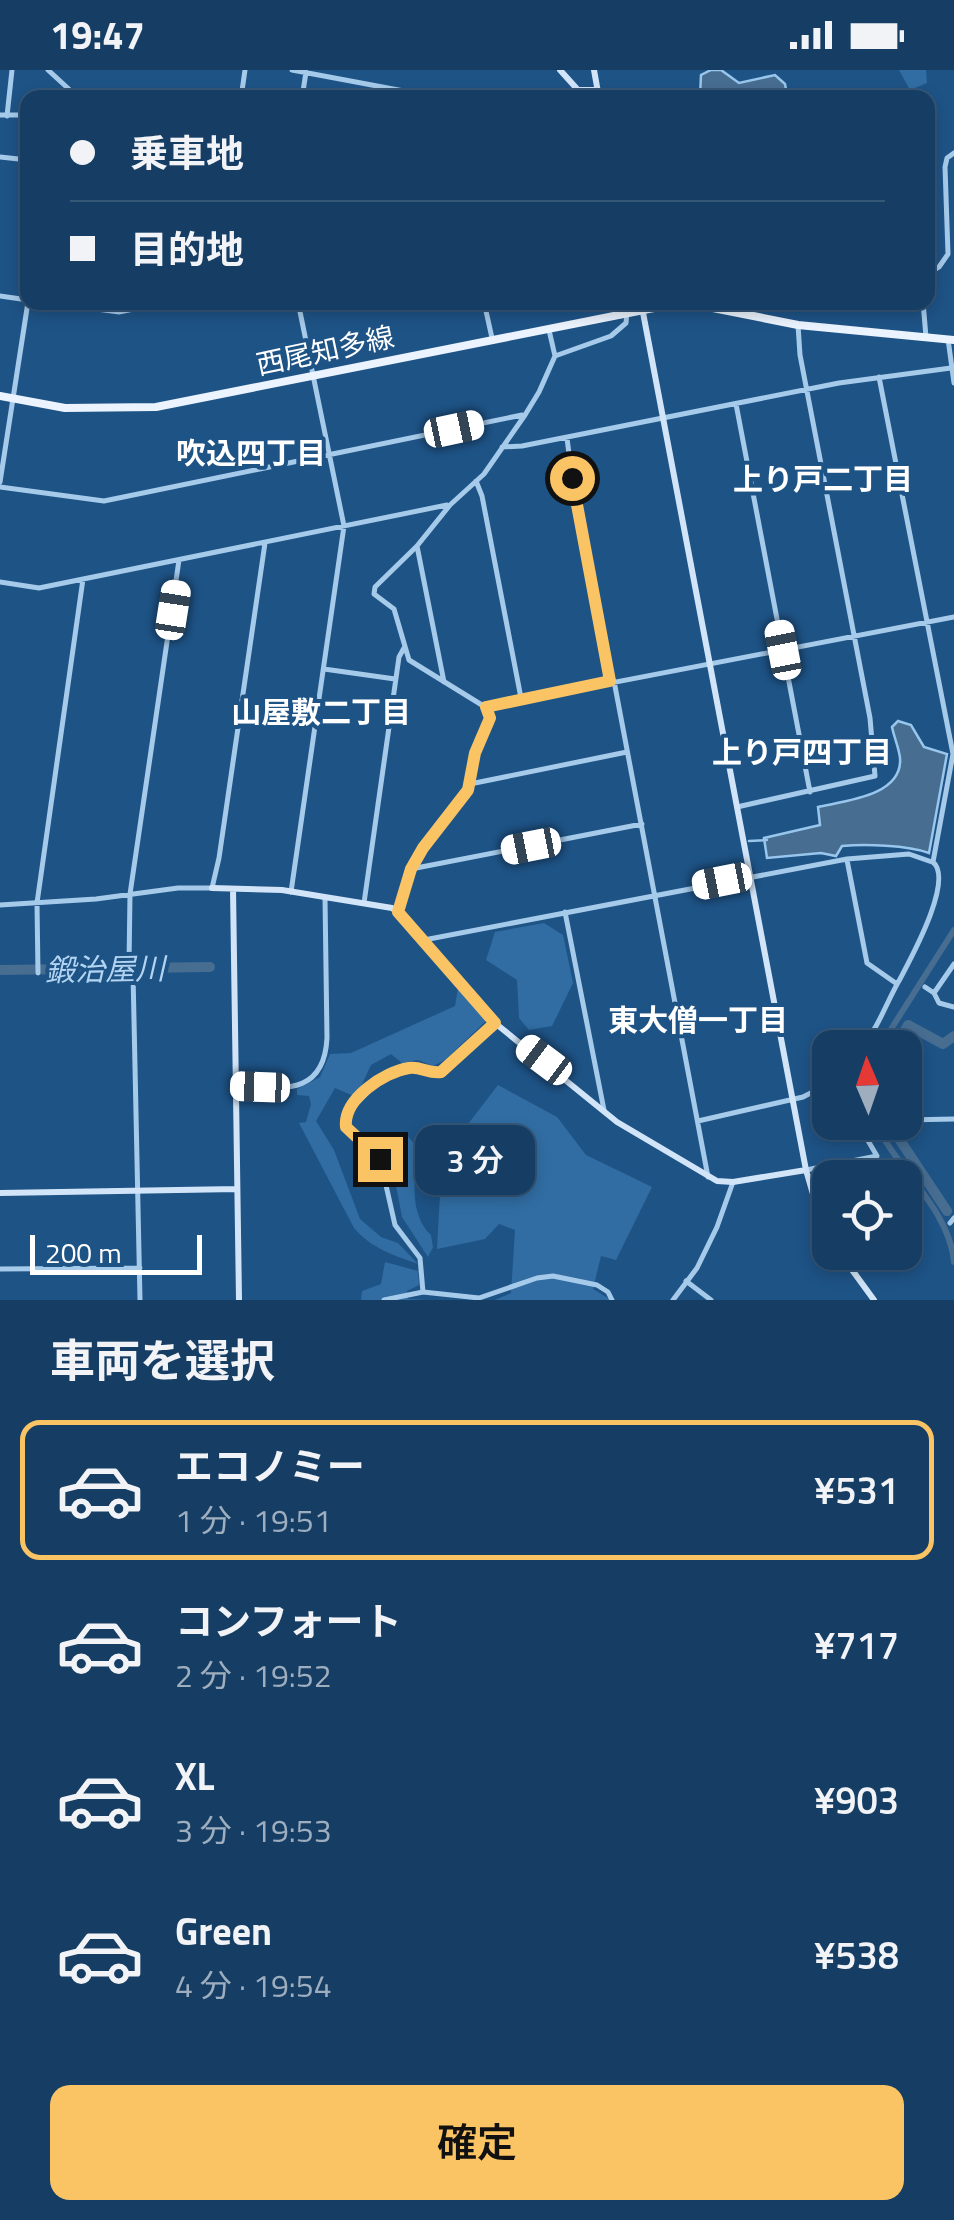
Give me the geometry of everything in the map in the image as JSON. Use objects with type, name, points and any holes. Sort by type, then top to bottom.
[{"type":"main road","name":"西尾知多線","points":[[0,396],[66,408],[156,407],[632,310]]},
{"type":"main road","name":"西尾知多線","points":[[723,310],[798,325],[951,339]]},
{"type":"street","points":[[4,116],[12,70]]},
{"type":"street","points":[[48,70],[71,90]]},
{"type":"street","points":[[292,70],[400,90]]},
{"type":"street","points":[[560,70],[578,90]]},
{"type":"street","points":[[935,268],[948,254],[945,167],[947,158],[954,153]]},
{"type":"street","points":[[27,310],[0,485],[104,501],[525,415]]},
{"type":"street","points":[[292,892],[344,526],[300,310]]},
{"type":"street","points":[[486,310],[492,338]]},
{"type":"street","points":[[643,310],[812,1191]]},
{"type":"street","points":[[924,310],[926,337]]},
{"type":"street","points":[[554,356],[610,336],[626,323],[628,312]]},
{"type":"street","points":[[737,807],[876,776],[870,718],[798,325]]},
{"type":"street","points":[[398,912],[411,869],[423,848],[463,800],[475,753],[490,718],[486,707],[415,666],[404,648],[394,609],[374,594],[375,587],[476,481],[525,415],[554,356],[548,328]]},
{"type":"street","points":[[951,339],[954,383]]},
{"type":"street","points":[[502,447],[509,449],[880,377],[952,368]]},
{"type":"street","points":[[880,377],[926,622],[951,729],[953,754],[933,862]]},
{"type":"street","points":[[736,404],[810,792]]},
{"type":"street","points":[[568,438],[572,478],[708,1177]]},
{"type":"street","points":[[476,481],[521,698]]},
{"type":"street","points":[[0,582],[40,588],[450,505]]},
{"type":"street","points":[[212,888],[264,543]]},
{"type":"street","points":[[417,546],[444,682]]},
{"type":"street","points":[[129,965],[130,894],[180,560]]},
{"type":"street","points":[[38,970],[38,903],[83,580]]},
{"type":"street","points":[[486,707],[954,616]]},
{"type":"street","points":[[364,904],[404,648]]},
{"type":"street","points":[[324,668],[397,680]]},
{"type":"street","points":[[470,784],[627,752]]},
{"type":"street","points":[[411,869],[642,824]]},
{"type":"street","points":[[424,940],[751,876],[847,859],[909,854],[940,865],[945,875],[942,906],[875,1030]]},
{"type":"street","points":[[847,859],[867,963],[897,984]]},
{"type":"street","points":[[0,905],[178,888],[292,892],[383,905],[398,912],[495,1023],[604,1112],[708,1177],[732,1182],[877,1156],[868,1140]]},
{"type":"street","points":[[233,888],[239,1300]]},
{"type":"street","points":[[236,1086],[285,1088],[303,1084],[319,1070],[327,1038],[324,898]]},
{"type":"street","points":[[565,912],[604,1112]]},
{"type":"street","points":[[934,993],[954,964]]},
{"type":"street","points":[[133,973],[140,1300]]},
{"type":"street","points":[[925,986],[940,1002],[954,1007]]},
{"type":"street","points":[[423,1292],[420,1258],[395,1225],[380,1159],[348,1131],[345,1115],[382,1078],[411,1067],[434,1074],[445,1070],[495,1023]]},
{"type":"street","points":[[698,1121],[794,1100],[812,1092]]},
{"type":"street","points":[[922,1120],[954,1120]]},
{"type":"street","points":[[673,1300],[697,1268],[717,1227],[732,1182]]},
{"type":"street","points":[[0,1193],[237,1189]]},
{"type":"street","points":[[0,1270],[140,1268]]},
{"type":"street","points":[[851,1270],[870,1298]]},
{"type":"street","points":[[384,1300],[423,1292],[480,1298],[553,1276],[598,1285],[612,1300]]},
{"type":"street","points":[[686,1281],[711,1300]]},
{"type":"shaded area","points":[[721,70],[739,83],[775,75],[786,90],[700,90],[701,75]]},
{"type":"shaded area","points":[[899,70],[926,70],[927,83],[910,90]]},
{"type":"shaded area","points":[[898,721],[911,725],[924,747],[947,754],[929,853],[851,845],[842,846],[836,856],[821,853],[767,858],[764,838],[820,825],[818,807],[856,799],[892,781],[900,758],[892,727]]},
{"type":"shaded area","points":[[544,923],[563,935],[573,983],[552,1026],[529,1030],[519,1018],[517,980],[486,960],[495,932]]},
{"type":"shaded area","points":[[458,988],[486,1021],[445,1060],[433,1066],[418,1060],[402,1063],[391,1054],[371,1065],[356,1097],[335,1088],[316,1121],[334,1150],[360,1219],[381,1237],[398,1243],[418,1264],[375,1246],[354,1228],[299,1123],[306,1122],[311,1104],[309,1096],[297,1095],[297,1089],[320,1077],[330,1054],[351,1053],[455,1006]]},
{"type":"shaded area","points":[[498,1085],[557,1117],[586,1155],[652,1187],[616,1260],[601,1256],[593,1289],[611,1300],[495,1300],[511,1293],[515,1230],[499,1224],[485,1239],[437,1249],[442,1158]]},
{"type":"shaded area","points":[[404,1132],[420,1156],[415,1199],[422,1223],[431,1235],[433,1247],[428,1257],[402,1217],[395,1180],[380,1146],[392,1134]]},
{"type":"shaded area","points":[[385,1262],[418,1271],[419,1285],[407,1291],[408,1299],[427,1300],[361,1300],[362,1291],[381,1284]]},
{"type":"waterway","points":[[749,841],[767,840]]},
{"type":"waterway","points":[[890,1030],[954,930]]},
{"type":"waterway","name":"鍛治屋川","points":[[0,970],[210,967]]},
{"type":"waterway","points":[[905,1030],[908,1025],[917,1030]]},
{"type":"waterway","points":[[922,1033],[943,1044],[954,1036]]},
{"type":"waterway","points":[[885,1140],[943,1224],[954,1262]]},
{"type":"waterway","points":[[900,1140],[947,1211]]},
{"type":"district","name":"吹込四丁目","points":[[251,453]]},
{"type":"district","name":"上り戸二丁目","points":[[823,479]]},
{"type":"district","name":"山屋敷二丁目","points":[[321,712]]},
{"type":"district","name":"上り戸四丁目","points":[[802,752]]},
{"type":"district","name":"東大僧一丁目","points":[[698,1020]]},
{"type":"route","points":[[380,1159],[348,1131],[344,1120],[350,1107],[378,1080],[402,1070],[420,1068],[436,1074],[445,1070],[495,1023],[398,912],[411,869],[423,848],[468,790],[475,753],[490,718],[486,707],[610,681],[572,478]]}]
